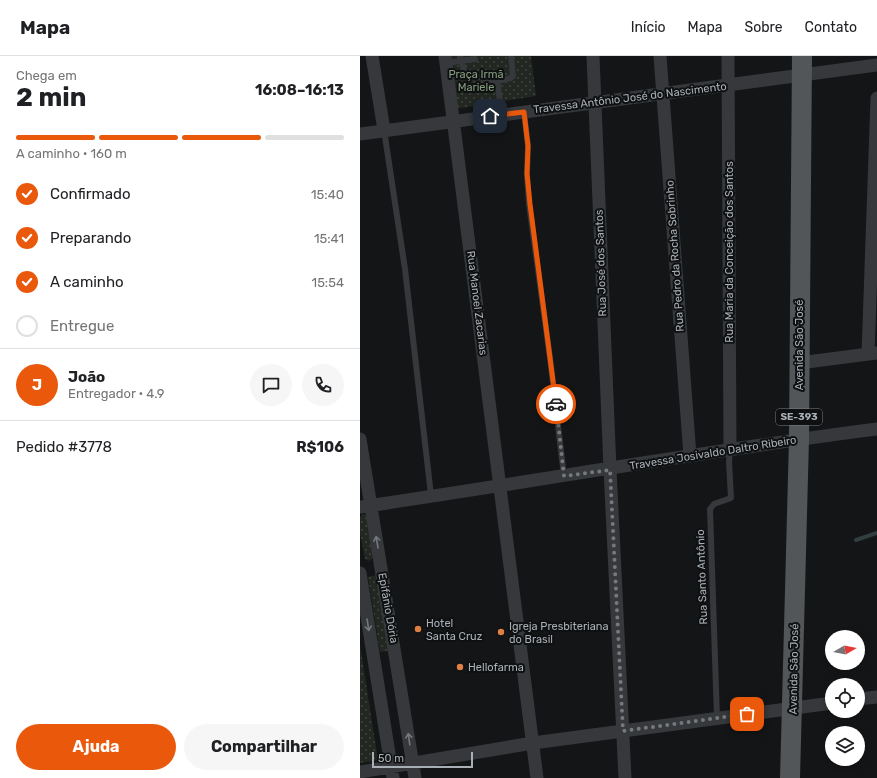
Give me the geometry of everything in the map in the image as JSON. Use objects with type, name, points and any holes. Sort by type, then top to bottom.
[{"type":"main road","name":"Avenida São José","points":[[790,778],[799,439],[802,56]]},
{"type":"street","points":[[372,56],[384,130]]},
{"type":"street","name":"Rua José dos Santos","points":[[593,56],[610,470],[625,778]]},
{"type":"street","name":"Rua Pedro da Rocha Sobrinho","points":[[660,56],[690,456]]},
{"type":"street","name":"Rua Maria da Conceição dos Santos","points":[[728,56],[730,449]]},
{"type":"street","name":"Rua Manoel Zacarias","points":[[446,60],[501,484],[537,778]]},
{"type":"street","name":"Travessa Antônio José do Nascimento","points":[[360,134],[877,65]]},
{"type":"street","points":[[799,363],[873,354],[877,98]]},
{"type":"street","name":"Travessa Josivaldo Daltro Ribeiro","points":[[365,506],[501,484],[610,470],[730,449],[877,429]]},
{"type":"street","name":"Epifânio Dória","points":[[360,439],[365,506],[381,566],[415,778]]},
{"type":"street","points":[[360,569],[381,566]]},
{"type":"street","name":"Epifânio Dória","points":[[360,573],[392,772]]},
{"type":"street","points":[[865,698],[877,697]]},
{"type":"street","points":[[360,772],[392,772],[413,763],[533,743],[825,704]]},
{"type":"lane","points":[[461,59],[465,74],[497,81],[511,78],[513,76],[511,56]]},
{"type":"lane","points":[[446,60],[475,59]]},
{"type":"lane","points":[[497,81],[502,114]]},
{"type":"lane","points":[[524,112],[528,146],[527,174],[530,204],[564,476]]},
{"type":"lane","points":[[384,130],[405,269],[431,495]]},
{"type":"lane","name":"Rua Santo Antônio","points":[[717,719],[710,509],[714,504],[732,498],[729,462],[730,449]]},
{"type":"green space","name":"Praça Irmã Mariele","points":[[448,56],[531,56],[536,96],[455,109]]},
{"type":"green space","points":[[363,514],[368,516],[373,558],[369,561],[365,559],[360,533],[360,517]]},
{"type":"green space","points":[[376,575],[388,651],[380,652],[368,577]]},
{"type":"green space","points":[[360,645],[378,760],[360,763]]},
{"type":"waterway","points":[[856,540],[877,533]]},
{"type":"way so far","points":[[556,404],[564,476],[610,470],[623,731],[747,714]]},
{"type":"place","name":"Hotel Santa Cruz","points":[[418,629]]},
{"type":"place","name":"Igreja Presbiteriana do Brasil","points":[[501,632]]},
{"type":"place","name":"Hellofarma","points":[[460,667]]},
{"type":"route","points":[[490,116],[524,112],[528,146],[527,174],[530,204],[556,404]]}]
